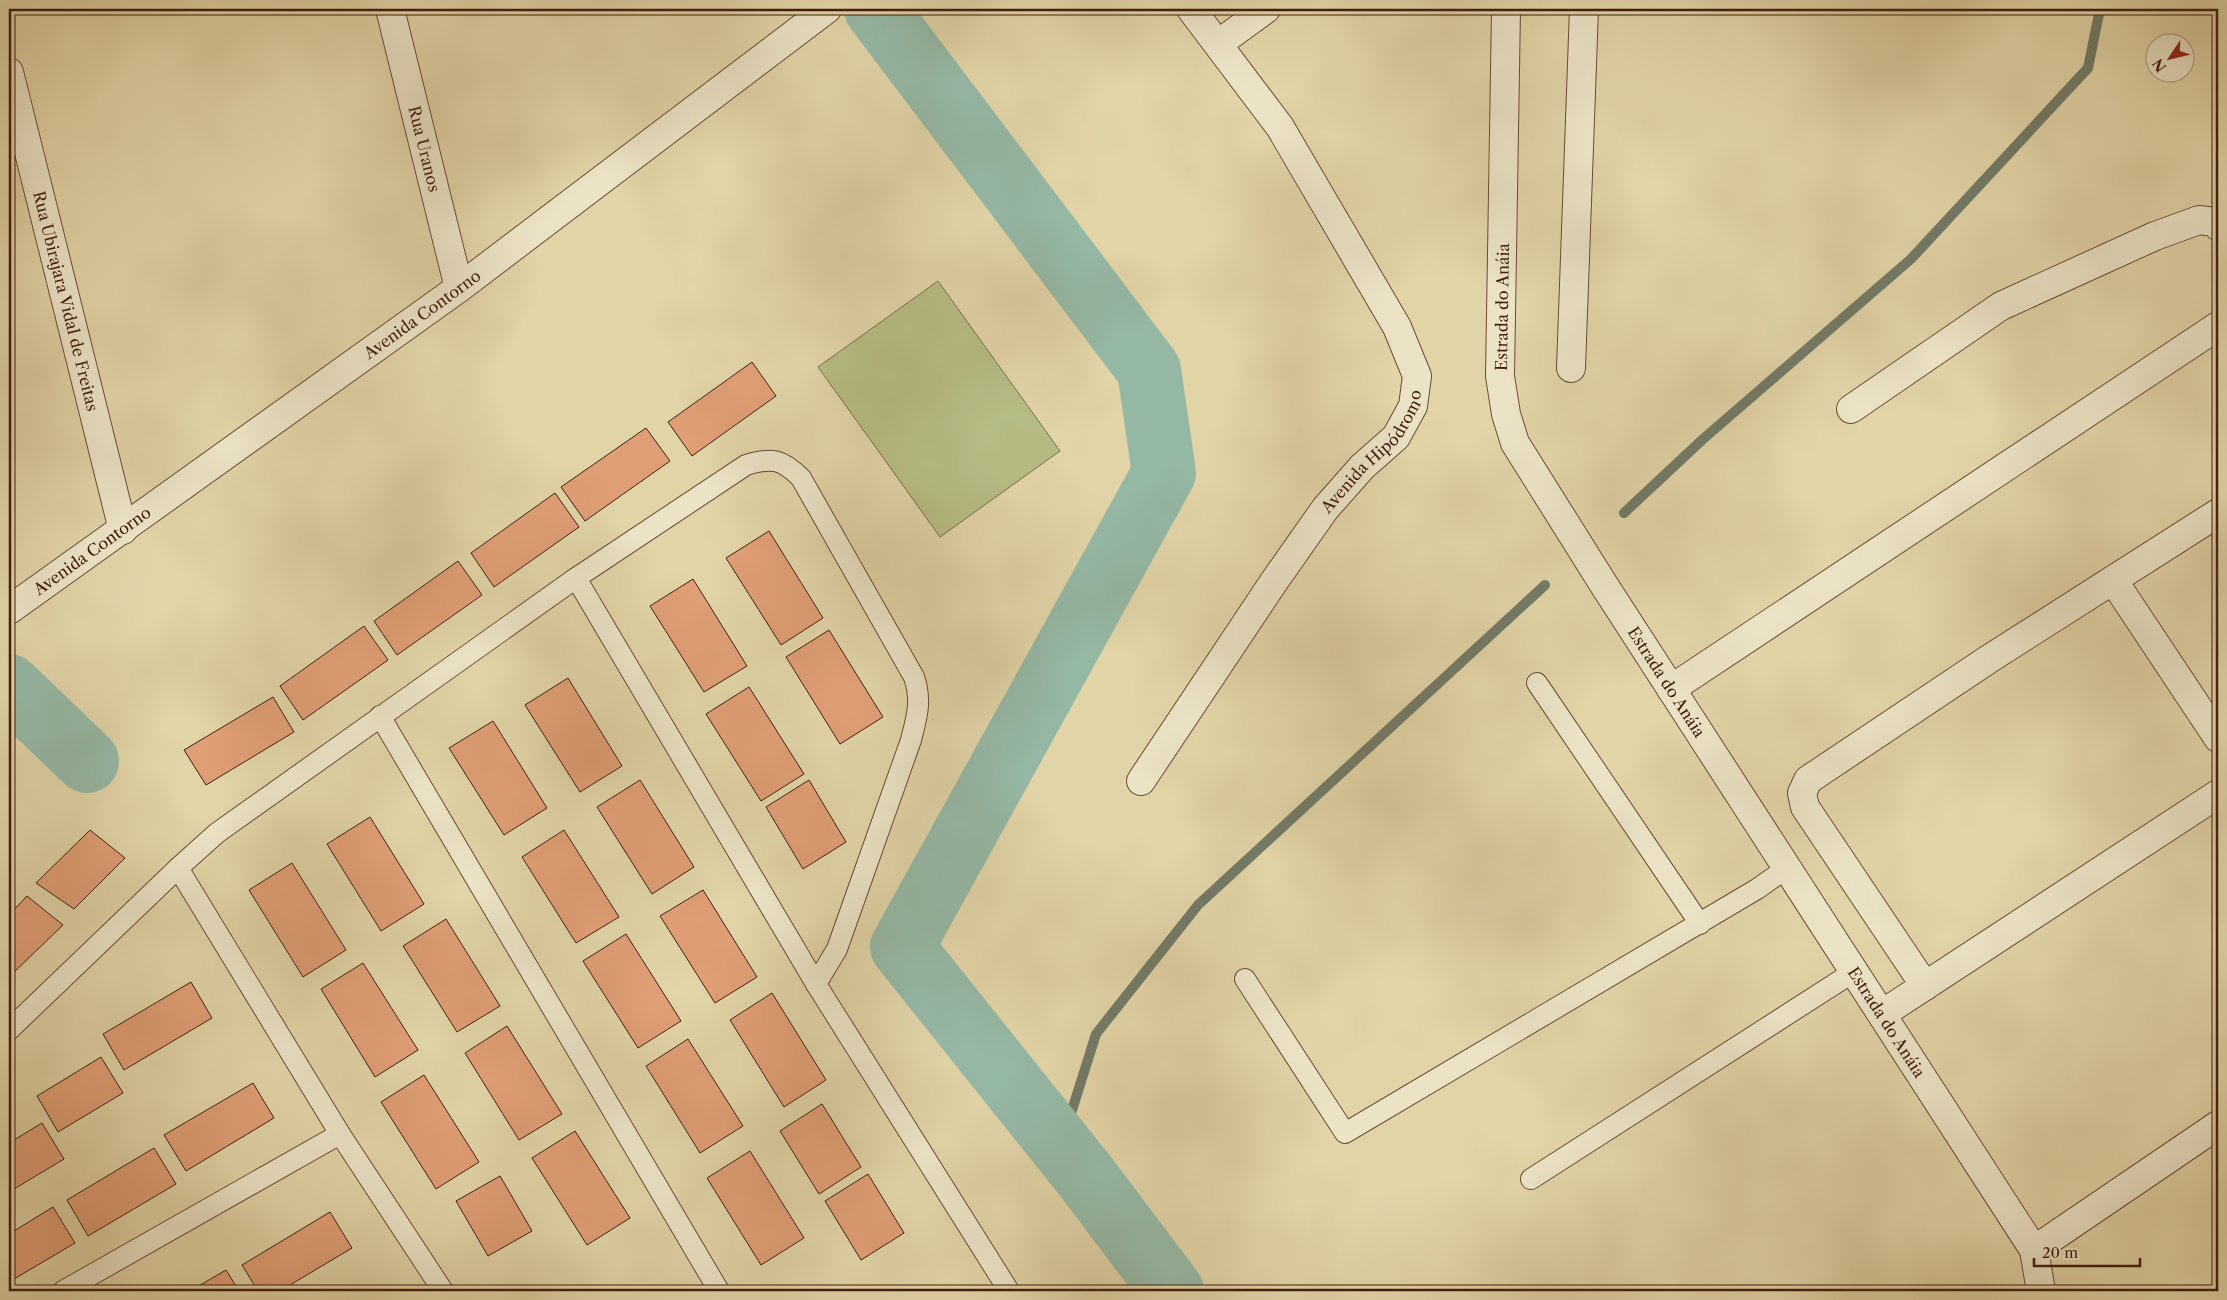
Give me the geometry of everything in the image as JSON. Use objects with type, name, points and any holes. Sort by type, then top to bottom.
[{"type":"street","name":"Rua Uranos","points":[[390,9],[459,288]]},
{"type":"street","name":"Avenida Hipódromo","points":[[1141,781],[1325,509],[1362,467],[1396,437],[1413,406],[1417,376],[1397,328],[1280,127],[1191,9]]},
{"type":"street","points":[[1218,44],[1266,9]]},
{"type":"street","name":"Estrada do Anáia","points":[[1506,9],[1500,376],[1506,414],[1515,443],[1671,689],[2034,1250],[2041,1291]]},
{"type":"street","points":[[1571,368],[1584,9]]},
{"type":"street","name":"Avenida Contorno","points":[[9,610],[459,288],[818,12]]},
{"type":"street","name":"Rua Ubirajara Vidal de Freitas","points":[[9,72],[123,530]]},
{"type":"street","points":[[1851,409],[2001,306],[2154,236],[2199,220],[2214,222],[2218,226]]},
{"type":"street","points":[[1671,689],[2218,326]]},
{"type":"street","points":[[1925,986],[1805,807],[1802,793],[1808,780],[1989,659],[2218,513]]},
{"type":"street","points":[[2113,580],[2218,738]]},
{"type":"street","points":[[1882,1014],[2218,794]]},
{"type":"street","points":[[2034,1250],[2218,1124]]},
{"type":"lane","points":[[9,1030],[178,868],[218,833],[576,578],[746,465],[762,460],[773,460],[787,464],[801,478],[914,677],[919,693],[918,712],[911,740],[837,950],[816,984]]},
{"type":"lane","points":[[576,578],[816,984],[1002,1289]]},
{"type":"lane","points":[[1537,683],[1700,924]]},
{"type":"lane","points":[[380,716],[719,1291]]},
{"type":"lane","points":[[178,868],[340,1134],[443,1291]]},
{"type":"lane","points":[[1245,979],[1345,1133],[1700,924],[1788,868]]},
{"type":"lane","points":[[1530,1179],[1854,971]]},
{"type":"lane","points":[[63,1291],[340,1134]]},
{"type":"green space","points":[[938,281],[1060,451],[940,537],[818,367]]},
{"type":"building","points":[[752,362],[776,396],[692,456],[668,422]]},
{"type":"building","points":[[646,428],[670,461],[585,521],[561,487]]},
{"type":"building","points":[[555,493],[579,527],[494,587],[471,553]]},
{"type":"building","points":[[769,531],[823,618],[781,645],[726,558]]},
{"type":"building","points":[[458,561],[482,595],[397,655],[374,621]]},
{"type":"building","points":[[693,579],[747,666],[704,692],[650,606]]},
{"type":"building","points":[[364,626],[388,660],[303,720],[280,686]]},
{"type":"building","points":[[829,630],[883,717],[840,744],[786,657]]},
{"type":"building","points":[[568,678],[622,766],[580,792],[525,705]]},
{"type":"building","points":[[749,687],[804,774],[761,801],[706,714]]},
{"type":"building","points":[[273,697],[294,732],[206,785],[184,750]]},
{"type":"building","points":[[493,721],[547,808],[504,835],[449,748]]},
{"type":"building","points":[[640,780],[694,867],[652,894],[597,807]]},
{"type":"building","points":[[809,780],[846,842],[803,869],[766,807]]},
{"type":"building","points":[[370,817],[424,904],[381,931],[327,844]]},
{"type":"building","points":[[90,830],[125,858],[74,909],[36,883]]},
{"type":"building","points":[[564,830],[619,917],[576,943],[522,857]]},
{"type":"building","points":[[292,863],[346,950],[303,977],[249,890]]},
{"type":"building","points":[[703,890],[757,977],[715,1003],[660,916]]},
{"type":"building","points":[[27,896],[63,925],[9,977],[9,915]]},
{"type":"building","points":[[446,919],[500,1006],[457,1032],[403,946]]},
{"type":"building","points":[[626,934],[681,1021],[638,1048],[583,961]]},
{"type":"building","points":[[363,963],[418,1050],[375,1077],[321,989]]},
{"type":"building","points":[[191,982],[212,1018],[124,1070],[103,1034]]},
{"type":"building","points":[[772,993],[826,1080],[784,1107],[730,1020]]},
{"type":"building","points":[[507,1026],[562,1114],[519,1140],[465,1053]]},
{"type":"building","points":[[688,1039],[743,1126],[700,1153],[646,1066]]},
{"type":"building","points":[[101,1057],[123,1093],[58,1132],[37,1096]]},
{"type":"building","points":[[424,1075],[479,1162],[436,1189],[381,1102]]},
{"type":"building","points":[[253,1083],[274,1118],[186,1171],[164,1135]]},
{"type":"building","points":[[822,1104],[861,1167],[819,1194],[780,1131]]},
{"type":"building","points":[[42,1123],[64,1159],[9,1192],[9,1143]]},
{"type":"building","points":[[575,1131],[630,1218],[587,1245],[532,1158]]},
{"type":"building","points":[[154,1148],[176,1184],[88,1236],[67,1200]]},
{"type":"building","points":[[750,1151],[804,1238],[761,1265],[707,1178]]},
{"type":"building","points":[[868,1174],[904,1233],[861,1260],[825,1201]]},
{"type":"building","points":[[500,1176],[532,1231],[488,1256],[456,1201]]},
{"type":"building","points":[[53,1207],[75,1243],[9,1282],[9,1234]]},
{"type":"building","points":[[330,1212],[352,1248],[280,1291],[258,1291],[242,1265]]},
{"type":"building","points":[[226,1270],[239,1291],[190,1291]]},
{"type":"waterway","points":[[876,9],[1149,370],[1164,473],[902,947],[1086,1177],[1172,1291]]},
{"type":"waterway","points":[[1624,513],[1702,440],[1911,259],[2088,68],[2100,9]]},
{"type":"waterway","points":[[1061,1145],[1096,1034],[1198,905],[1545,585]]},
{"type":"waterway","points":[[9,686],[87,761]]}]
